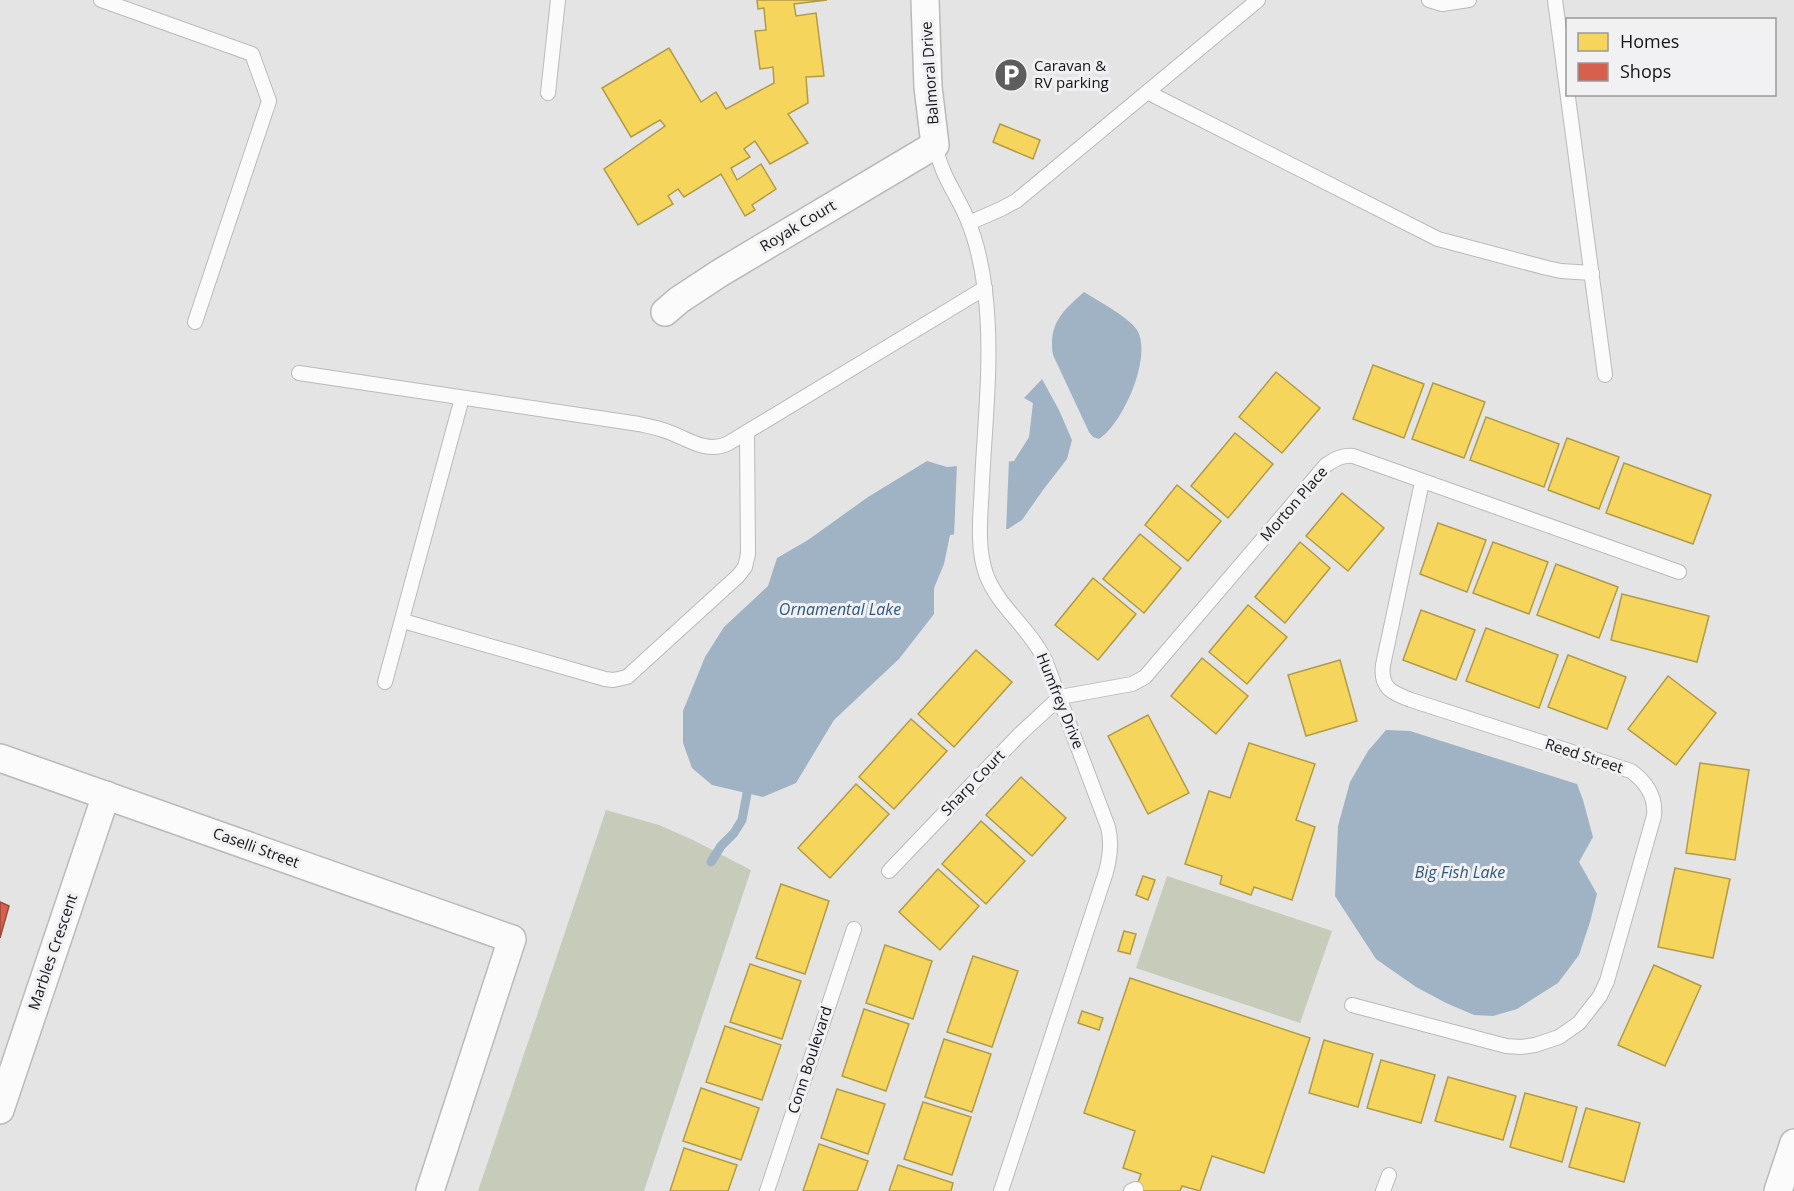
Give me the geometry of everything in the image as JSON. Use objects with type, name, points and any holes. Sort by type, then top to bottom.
[{"type":"street","name":"Balmoral Drive","points":[[926,0],[928,87],[935,145]]},
{"type":"street","name":"Royak Court","points":[[665,312],[715,276],[935,145]]},
{"type":"street","name":"Caselli Street","points":[[0,758],[512,939],[430,1191]]},
{"type":"street","name":"Marbles Crescent","points":[[0,1110],[106,795]]},
{"type":"street","points":[[1778,1191],[1793,1152]]},
{"type":"lane","points":[[101,0],[252,54],[269,101],[195,321]]},
{"type":"lane","points":[[548,93],[558,0]]},
{"type":"lane","points":[[969,223],[1016,201],[1258,0]]},
{"type":"lane","points":[[1429,0],[1442,4],[1469,0]]},
{"type":"lane","points":[[1555,0],[1566,81]]},
{"type":"lane","points":[[1147,92],[1437,239],[1556,270],[1592,273]]},
{"type":"lane","points":[[1568,96],[1605,375]]},
{"type":"lane","name":"Humfrey Drive","points":[[935,145],[945,178],[969,223],[975,241],[988,313],[980,525],[984,567],[993,589],[1036,643],[1045,660],[1109,833],[1110,857],[1000,1191]]},
{"type":"lane","points":[[299,374],[650,426],[711,448],[727,444],[985,288]]},
{"type":"lane","points":[[385,682],[462,398]]},
{"type":"lane","points":[[403,621],[605,679],[614,680],[627,677],[738,576],[745,567],[747,554],[747,432]]},
{"type":"lane","name":"Morton Place","points":[[1060,697],[1132,684],[1145,677],[1326,465],[1345,456],[1353,456],[1679,572]]},
{"type":"lane","name":"Reed Street","points":[[1352,1005],[1506,1046],[1535,1045],[1566,1032],[1579,1023],[1604,989],[1654,816],[1655,806],[1650,792],[1645,783],[1631,771],[1411,700],[1395,694],[1387,687],[1383,665],[1422,482]]},
{"type":"lane","name":"Sharp Court","points":[[888,871],[1019,735],[1060,697]]},
{"type":"lane","name":"Conn Boulevard","points":[[767,1191],[854,929]]},
{"type":"lane","points":[[1383,1191],[1389,1175]]},
{"type":"green space","points":[[606,810],[659,825],[751,870],[644,1191],[478,1191]]},
{"type":"green space","points":[[1167,876],[1332,931],[1300,1023],[1136,968]]},
{"type":"water","points":[[1084,292],[1128,320],[1137,330],[1141,342],[1141,356],[1133,389],[1117,419],[1099,439],[1093,437],[1089,432],[1053,355],[1055,326],[1064,312]]},
{"type":"water","name":"Ornamental Lake","points":[[1042,379],[1072,440],[1067,459],[1022,520],[1008,529],[950,535],[944,564],[934,588],[934,614],[899,659],[834,720],[796,783],[763,797],[712,785],[692,768],[683,743],[683,711],[705,657],[724,627],[768,586],[777,558],[808,540],[868,497],[927,461],[947,467],[1014,461],[1029,437],[1033,403],[1024,398]]},
{"type":"water","name":"Big Fish Lake","points":[[1386,730],[1410,731],[1577,784],[1593,837],[1579,862],[1597,894],[1590,922],[1579,955],[1558,983],[1517,1009],[1493,1016],[1474,1015],[1416,987],[1376,959],[1335,896],[1338,826],[1350,782],[1368,751]]},
{"type":"pier","points":[[1009,459],[1006,532],[954,537],[957,463]]},
{"type":"building: Homes","points":[[757,0],[827,0],[794,4],[796,16],[816,13],[824,76],[806,77],[808,103],[788,114],[808,143],[770,164],[755,141],[744,149],[750,157],[731,168],[737,180],[761,164],[776,189],[752,205],[755,210],[745,216],[721,174],[684,197],[678,189],[668,196],[673,204],[638,225],[604,169],[665,126],[660,120],[631,137],[602,88],[669,48],[701,102],[716,92],[726,109],[774,83],[773,67],[760,69],[755,31],[766,30],[764,8],[758,9]]},
{"type":"building: Homes","points":[[1000,124],[1040,140],[1033,159],[993,142]]},
{"type":"building: Homes","points":[[1373,365],[1424,384],[1404,438],[1353,419]]},
{"type":"building: Homes","points":[[1276,372],[1320,408],[1282,453],[1239,417]]},
{"type":"building: Homes","points":[[1433,383],[1485,402],[1464,458],[1412,439]]},
{"type":"building: Homes","points":[[1486,417],[1559,444],[1544,487],[1470,460]]},
{"type":"building: Homes","points":[[1235,433],[1273,464],[1228,518],[1191,486]]},
{"type":"building: Homes","points":[[1567,438],[1619,457],[1599,509],[1548,490]]},
{"type":"building: Homes","points":[[1624,463],[1711,495],[1693,544],[1606,513]]},
{"type":"building: Homes","points":[[1177,485],[1221,521],[1188,561],[1145,525]]},
{"type":"building: Homes","points":[[1342,493],[1384,528],[1348,571],[1306,536]]},
{"type":"building: Homes","points":[[1438,523],[1486,540],[1467,592],[1420,574]]},
{"type":"building: Homes","points":[[1140,534],[1181,568],[1144,613],[1103,579]]},
{"type":"building: Homes","points":[[1300,542],[1330,568],[1285,623],[1255,597]]},
{"type":"building: Homes","points":[[1493,542],[1548,562],[1529,614],[1473,593]]},
{"type":"building: Homes","points":[[1556,564],[1618,587],[1599,638],[1537,615]]},
{"type":"building: Homes","points":[[1093,578],[1136,614],[1098,660],[1055,625]]},
{"type":"building: Homes","points":[[1622,594],[1709,616],[1697,662],[1611,640]]},
{"type":"building: Homes","points":[[1248,605],[1287,637],[1247,684],[1209,652]]},
{"type":"building: Homes","points":[[1421,610],[1475,630],[1456,680],[1403,660]]},
{"type":"building: Homes","points":[[1486,628],[1558,655],[1539,708],[1466,681]]},
{"type":"building: Homes","points":[[976,650],[1012,682],[954,747],[918,714]]},
{"type":"building: Homes","points":[[1568,655],[1626,677],[1607,729],[1548,707]]},
{"type":"building: Homes","points":[[1202,658],[1248,696],[1216,734],[1171,696]]},
{"type":"building: Homes","points":[[1340,660],[1357,721],[1306,736],[1288,675]]},
{"type":"building: Homes","points":[[1668,676],[1716,713],[1676,765],[1628,729]]},
{"type":"building: Homes","points":[[1148,715],[1189,793],[1148,814],[1108,736]]},
{"type":"building: Homes","points":[[911,719],[947,751],[894,809],[859,777]]},
{"type":"building: Homes","points":[[1249,743],[1315,764],[1296,820],[1315,827],[1292,900],[1254,887],[1251,895],[1220,884],[1222,876],[1185,864],[1209,791],[1230,798]]},
{"type":"building: Homes","points":[[1700,763],[1749,770],[1735,860],[1686,853]]},
{"type":"building: Homes","points":[[1021,777],[1066,818],[1032,856],[986,815]]},
{"type":"building: Homes","points":[[856,784],[889,814],[830,878],[798,848]]},
{"type":"building: Homes","points":[[981,821],[1025,861],[986,904],[942,864]]},
{"type":"building: Homes","points":[[1675,868],[1730,879],[1713,958],[1658,947]]},
{"type":"building: Homes","points":[[938,869],[979,906],[940,950],[899,912]]},
{"type":"building: Homes","points":[[1143,876],[1155,880],[1148,900],[1136,895]]},
{"type":"building: Homes","points":[[781,884],[829,901],[805,974],[756,958]]},
{"type":"building: Homes","points":[[1124,931],[1136,934],[1130,954],[1118,951]]},
{"type":"building: Homes","points":[[885,945],[932,961],[913,1019],[866,1003]]},
{"type":"building: Homes","points":[[973,956],[1018,971],[992,1047],[947,1032]]},
{"type":"building: Homes","points":[[750,964],[801,981],[782,1039],[730,1022]]},
{"type":"building: Homes","points":[[1654,965],[1701,986],[1665,1066],[1618,1045]]},
{"type":"building: Homes","points":[[1130,978],[1310,1038],[1264,1173],[1212,1156],[1200,1191],[1182,1186],[1180,1191],[1135,1191],[1141,1174],[1123,1168],[1135,1131],[1084,1113]]},
{"type":"building: Homes","points":[[864,1009],[909,1024],[886,1091],[842,1076]]},
{"type":"building: Homes","points":[[1082,1011],[1103,1018],[1099,1030],[1078,1023]]},
{"type":"building: Homes","points":[[725,1026],[781,1045],[762,1100],[706,1082]]},
{"type":"building: Homes","points":[[944,1039],[991,1054],[972,1112],[925,1097]]},
{"type":"building: Homes","points":[[1324,1040],[1373,1054],[1358,1107],[1309,1093]]},
{"type":"building: Homes","points":[[1381,1060],[1435,1075],[1421,1123],[1367,1108]]},
{"type":"building: Homes","points":[[1448,1077],[1516,1096],[1503,1140],[1435,1121]]},
{"type":"building: Homes","points":[[701,1088],[759,1108],[741,1160],[683,1141]]},
{"type":"building: Homes","points":[[837,1089],[885,1104],[868,1154],[821,1138]]},
{"type":"building: Homes","points":[[1525,1093],[1577,1107],[1562,1162],[1510,1147]]},
{"type":"building: Homes","points":[[923,1102],[971,1117],[952,1175],[904,1159]]},
{"type":"building: Homes","points":[[1586,1108],[1640,1123],[1624,1182],[1569,1167]]},
{"type":"building: Homes","points":[[819,1144],[868,1161],[857,1191],[803,1191]]},
{"type":"building: Homes","points":[[684,1148],[737,1165],[728,1191],[670,1191]]},
{"type":"building: Homes","points":[[898,1165],[953,1183],[951,1191],[889,1191]]},
{"type":"building: Shops","points":[[0,902],[9,906],[0,938]]},
{"type":"waterway","points":[[711,862],[742,820],[749,783]]},
{"type":"place","name":"Caravan & RV parking","points":[[1011,75]]}]
